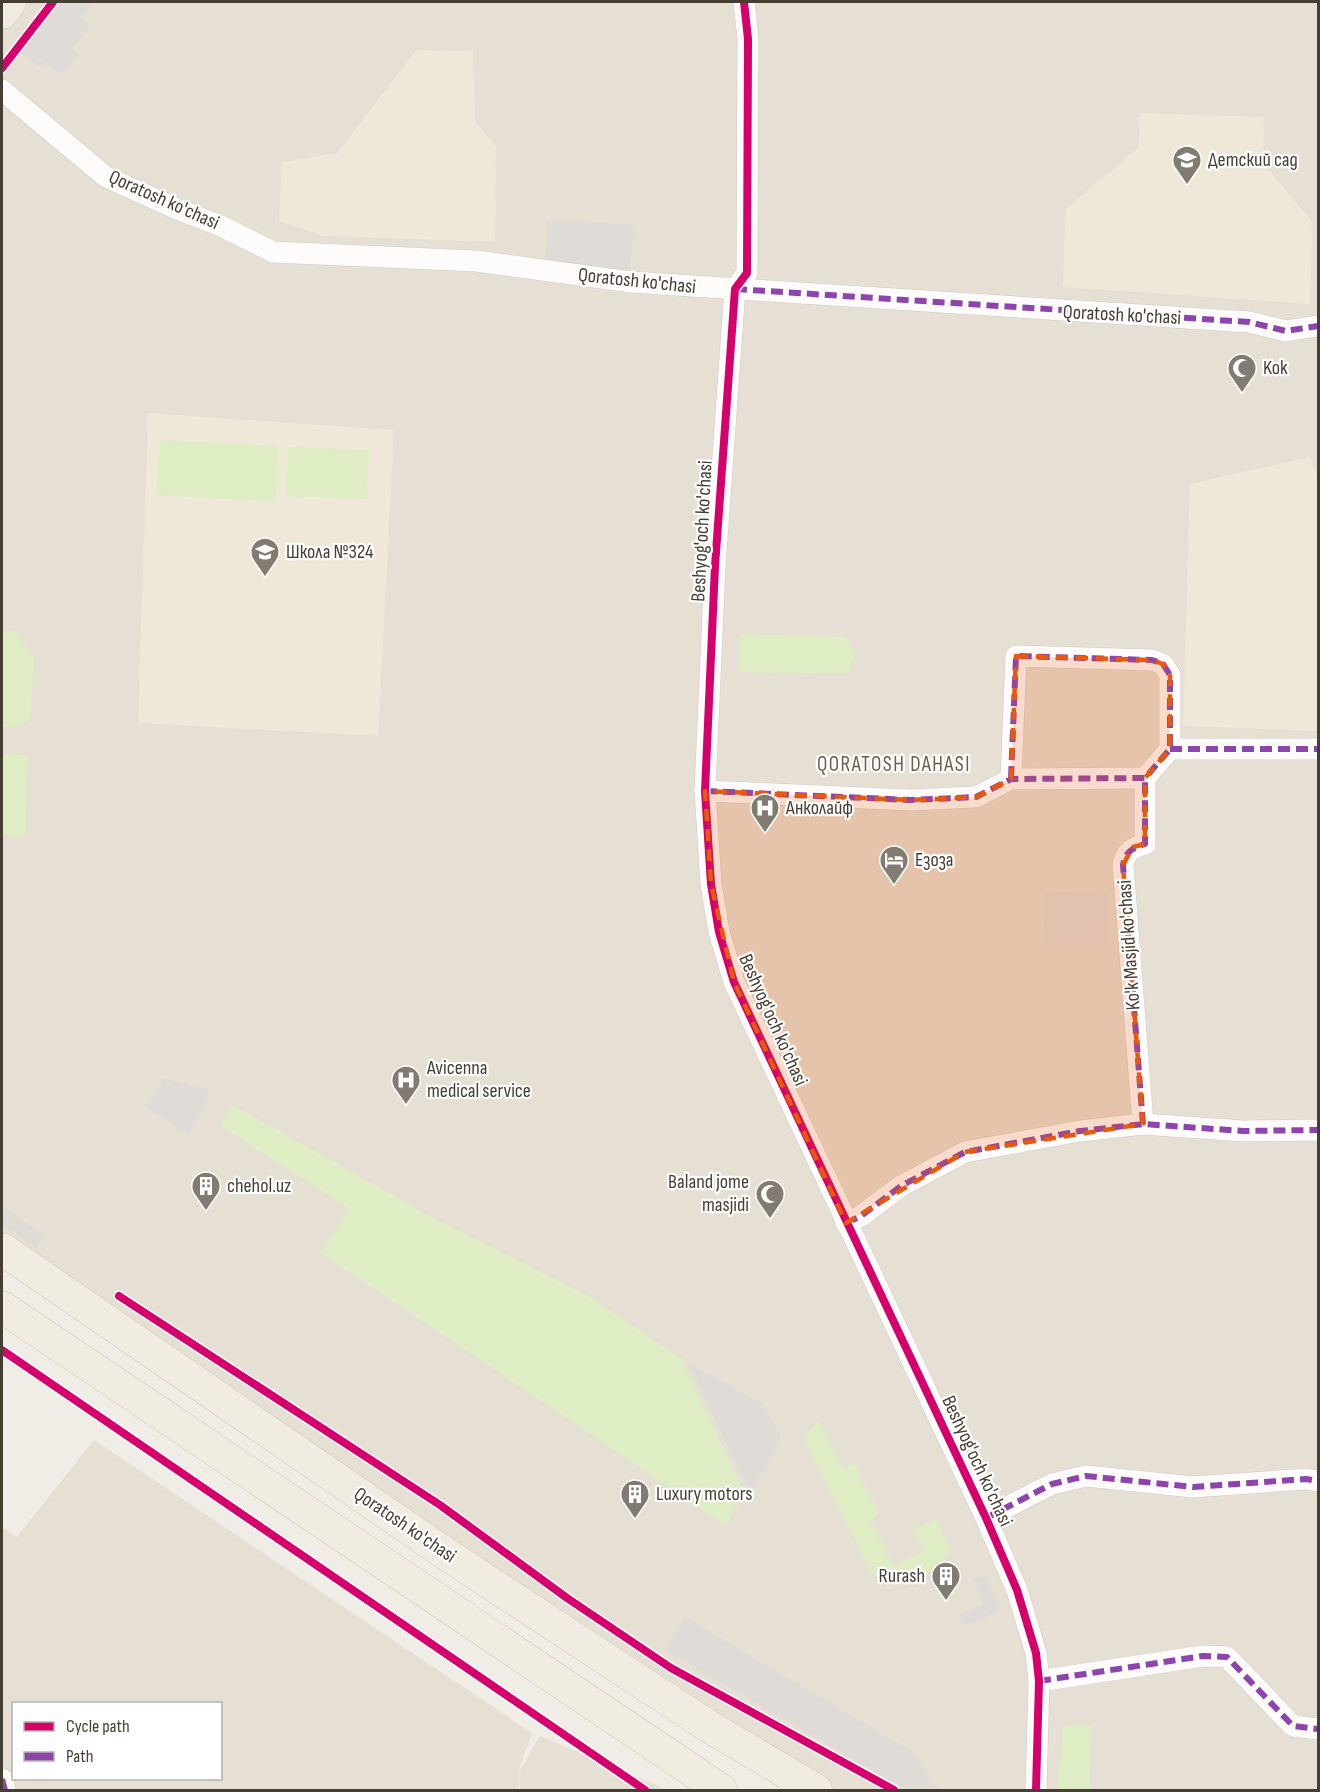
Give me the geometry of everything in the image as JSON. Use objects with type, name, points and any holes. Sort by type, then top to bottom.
[{"type":"main road","points":[[2,13],[10,2]]},
{"type":"main road","name":"Qoratosh ko'chasi","points":[[2,1249],[449,1556],[745,1749],[816,1791]]},
{"type":"main road","points":[[2,1307],[722,1791],[745,1749]]},
{"type":"street","name":"Beshyog'och ko'chasi","points":[[744,2],[748,39],[747,273],[735,289],[716,555],[705,791],[711,884],[719,932],[734,982],[986,1518],[1024,1612],[1036,1653],[1039,1680],[1036,1791]]},
{"type":"street","name":"Qoratosh ko'chasi","points":[[2,90],[106,177],[222,226],[273,252],[476,261],[631,282],[1249,322],[1286,331],[1318,326]]},
{"type":"street","points":[[705,791],[911,800],[976,797],[1011,779],[1145,778],[1170,749],[1170,675],[1163,664],[1152,660],[1016,656],[1011,779]]},
{"type":"street","points":[[1170,749],[1318,749]]},
{"type":"street","name":"Ko'k Masjid ko'chasi","points":[[1143,1124],[1123,865],[1125,855],[1133,847],[1145,844],[1145,778]]},
{"type":"street","points":[[846,1223],[861,1216],[901,1186],[965,1152],[1080,1131],[1143,1124],[1243,1131],[1318,1130]]},
{"type":"street","points":[[986,1518],[1052,1484],[1086,1476],[1193,1487],[1318,1480]]},
{"type":"street","points":[[1039,1680],[1203,1656],[1227,1657],[1293,1726],[1318,1729]]},
{"type":"street","points":[[2,1779],[5,1791]]},
{"type":"highlighted area","points":[[1016,656],[1152,660],[1163,664],[1170,675],[1170,749],[1145,778],[1145,844],[1133,847],[1123,865],[1143,1124],[965,1152],[846,1223],[734,982],[711,884],[705,791],[911,800],[976,797],[1011,779]]},
{"type":"shaded area","name":"QORATOSH DAHASI","points":[[10,2],[1318,2],[1318,1790],[816,1790],[2,1249],[2,13]]},
{"type":"shaded area","points":[[61,2],[93,2],[81,17],[91,25],[72,49],[78,54],[62,74],[46,62],[41,68],[21,53]]},
{"type":"shaded area","points":[[416,50],[473,51],[475,121],[496,146],[495,242],[323,236],[279,221],[282,162],[337,153]]},
{"type":"shaded area","name":"Детский сад","points":[[1140,113],[1264,117],[1263,163],[1312,222],[1310,304],[1063,287],[1066,209],[1139,147]]},
{"type":"shaded area","points":[[547,220],[633,224],[630,272],[545,264]]},
{"type":"shaded area","name":"Школа №324","points":[[148,413],[394,430],[378,736],[138,723]]},
{"type":"shaded area","points":[[1310,457],[1318,480],[1318,731],[1183,726],[1190,484]]},
{"type":"shaded area","points":[[1108,891],[1110,944],[1045,946],[1043,893]]},
{"type":"shaded area","points":[[163,1078],[205,1089],[210,1096],[188,1135],[147,1107]]},
{"type":"shaded area","points":[[2,1206],[45,1236],[36,1248],[2,1224]]},
{"type":"shaded area","points":[[687,1362],[762,1403],[781,1435],[777,1449],[750,1492]]},
{"type":"shaded area","points":[[94,1440],[532,1733],[518,1772],[519,1790],[2,1790],[2,1527],[17,1537]]},
{"type":"shaded area","points":[[985,1575],[1002,1610],[965,1626],[960,1615],[984,1604],[973,1580]]},
{"type":"shaded area","points":[[685,1617],[916,1754],[931,1783],[944,1790],[907,1790],[665,1651]]},
{"type":"shaded area","points":[[540,1736],[668,1790],[520,1790],[519,1772]]},
{"type":"green space","points":[[159,440],[279,446],[276,502],[156,495]]},
{"type":"green space","points":[[287,447],[369,450],[367,499],[285,496]]},
{"type":"green space","points":[[16,631],[33,659],[31,717],[22,726],[2,727],[2,632]]},
{"type":"green space","points":[[740,634],[846,637],[855,655],[848,674],[740,672]]},
{"type":"green space","points":[[2,754],[28,755],[25,836],[2,835]]},
{"type":"green space","points":[[233,1105],[428,1215],[594,1299],[682,1359],[745,1494],[725,1525],[321,1253],[349,1209],[220,1125]]},
{"type":"green space","points":[[819,1420],[843,1468],[854,1463],[879,1514],[870,1520],[893,1565],[924,1551],[914,1530],[937,1519],[950,1551],[944,1560],[926,1575],[904,1581],[892,1581],[871,1573],[804,1438]]},
{"type":"green space","points":[[1092,1725],[1089,1790],[1057,1790],[1064,1726]]},
{"type":"marked path","points":[[735,289],[1249,322],[1286,331],[1318,326]]},
{"type":"marked path","points":[[705,791],[911,800],[976,797],[1011,779],[1145,778],[1170,749],[1170,675],[1163,664],[1152,660],[1016,656],[1011,779]]},
{"type":"marked path","points":[[1170,749],[1318,749]]},
{"type":"marked path","points":[[1143,1124],[1123,865],[1130,851],[1145,844],[1145,778]]},
{"type":"marked path","points":[[846,1223],[861,1216],[901,1186],[965,1152],[1080,1131],[1143,1124],[1243,1131],[1318,1130]]},
{"type":"marked path","points":[[986,1518],[1052,1484],[1086,1476],[1193,1487],[1306,1479],[1318,1481]]},
{"type":"marked path","points":[[1039,1681],[1203,1656],[1227,1657],[1293,1726],[1318,1729]]},
{"type":"marked path","points":[[2,1779],[5,1790]]},
{"type":"cycle path","points":[[2,68],[53,2]]},
{"type":"cycle path","points":[[744,2],[748,39],[747,273],[735,289],[715,566],[705,791],[711,884],[719,932],[734,982],[986,1518],[1017,1590],[1036,1653],[1039,1681],[1036,1790]]},
{"type":"cycle path","points":[[119,1296],[440,1505],[567,1598],[671,1668],[894,1790]]},
{"type":"cycle path","points":[[2,1350],[645,1790]]},
{"type":"place","name":"Детский сад","points":[[1187,186]]},
{"type":"place","name":"Kok","points":[[1242,394]]},
{"type":"place","name":"Школа №324","points":[[265,578]]},
{"type":"place","name":"Анколайф","points":[[765,834]]},
{"type":"place","name":"Езоза","points":[[894,886]]},
{"type":"place","name":"Avicenna medical service","points":[[406,1106]]},
{"type":"place","name":"chehol.uz","points":[[206,1212]]},
{"type":"place","name":"Baland jome masjidi","points":[[770,1220]]},
{"type":"place","name":"Luxury motors","points":[[635,1520]]},
{"type":"place","name":"Rurash","points":[[946,1602]]},
{"type":"district","name":"QORATOSH DAHASI","points":[[894,764]]}]
